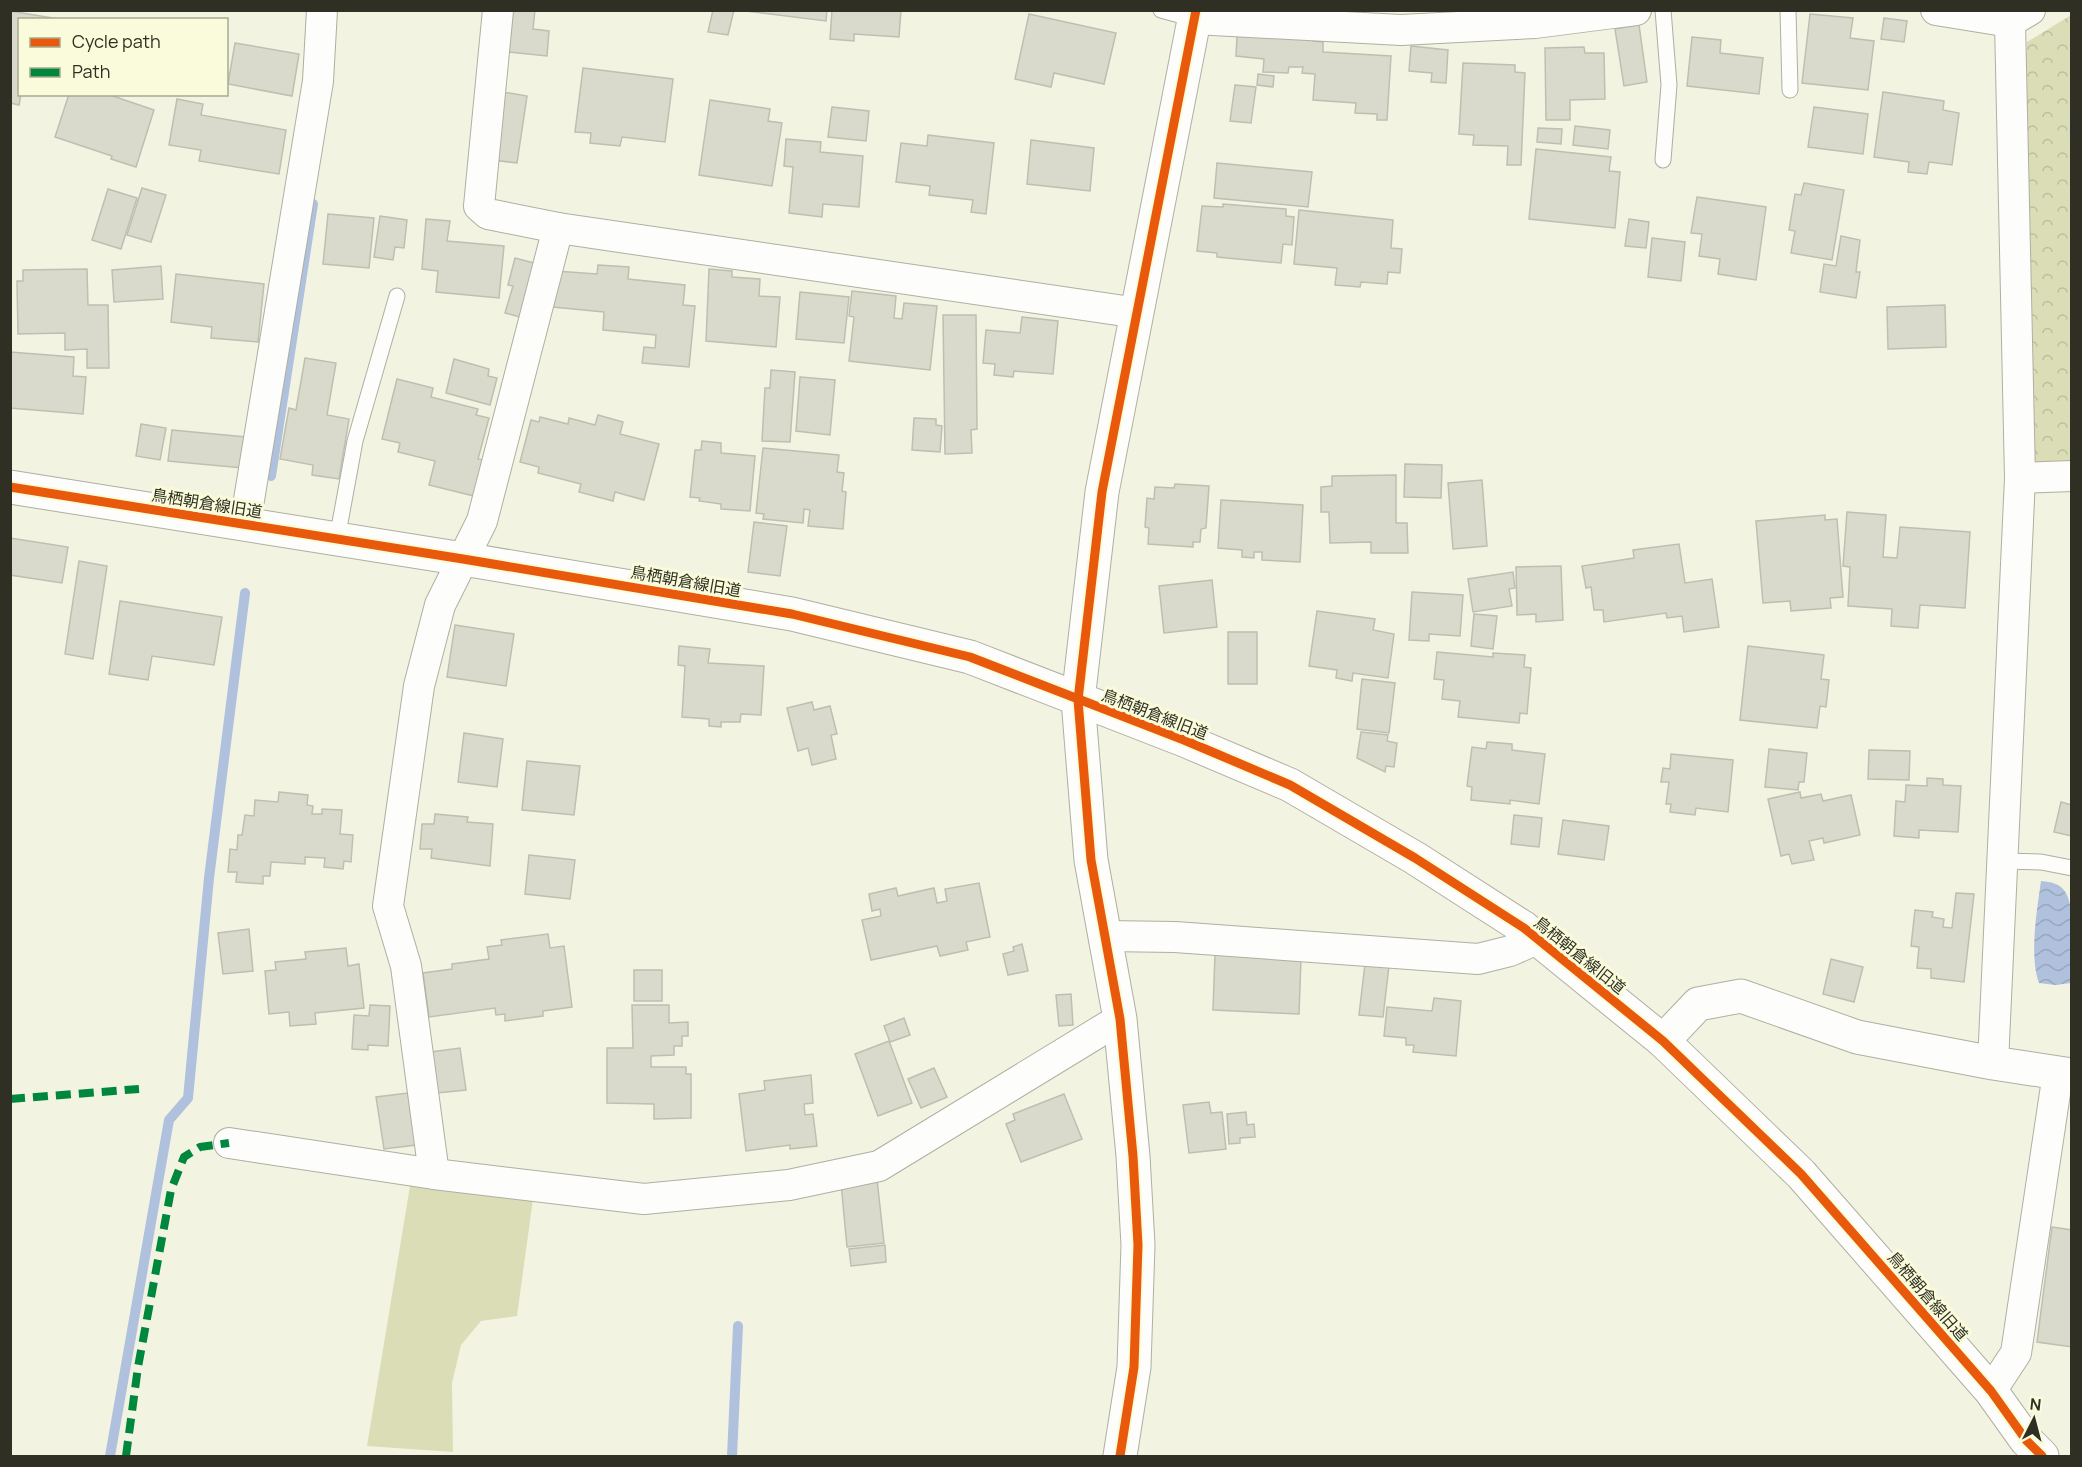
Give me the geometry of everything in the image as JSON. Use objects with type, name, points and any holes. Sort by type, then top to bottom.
[{"type":"street","points":[[246,524],[318,81],[322,10]]},
{"type":"street","points":[[498,10],[479,206],[488,214],[558,228],[1138,313]]},
{"type":"street","points":[[1120,1456],[1134,1367],[1138,1245],[1133,1156],[1120,1019],[1090,860],[1078,700],[1102,492],[1195,15],[1401,30],[1535,23],[1636,10]]},
{"type":"street","points":[[1936,10],[2020,16],[2020,478],[1993,1063]]},
{"type":"street","points":[[434,1174],[406,966],[388,906],[419,686],[440,605],[482,521],[558,228]]},
{"type":"street","points":[[2020,478],[2072,476]]},
{"type":"street","name":"鳥栖朝倉線旧道","points":[[10,487],[792,614],[970,657],[1184,740],[1290,785],[1415,858],[1524,928],[1663,1041],[1801,1174],[1991,1391],[2027,1451]]},
{"type":"street","points":[[1105,936],[1175,938],[1478,959],[1510,951],[1537,939]]},
{"type":"street","points":[[1663,1041],[1698,1004],[1742,996],[1857,1037],[2065,1074],[2016,1353],[1991,1391]]},
{"type":"street","points":[[229,1143],[434,1174],[644,1199],[789,1185],[879,1166],[1120,1019]]},
{"type":"lane","points":[[1161,10],[1195,15]]},
{"type":"lane","points":[[1663,10],[1669,85],[1663,160]]},
{"type":"lane","points":[[1788,10],[1790,90]]},
{"type":"lane","points":[[337,539],[355,441],[397,296]]},
{"type":"lane","points":[[2002,861],[2041,862],[2072,868]]},
{"type":"path","points":[[2072,103],[2069,131],[2072,144]]},
{"type":"green space","points":[[2071,15],[2071,465],[2027,465],[2022,118],[2027,42]]},
{"type":"green space","points":[[410,1186],[533,1199],[517,1316],[481,1321],[461,1345],[452,1383],[453,1452],[367,1446]]},
{"type":"water","points":[[2041,881],[2061,887],[2069,901],[2073,936],[2071,983],[2055,985],[2039,983],[2034,946]]},
{"type":"building","points":[[513,10],[535,10],[533,29],[549,31],[547,56],[509,52]]},
{"type":"building","points":[[713,10],[734,10],[728,35],[708,32]]},
{"type":"building","points":[[738,10],[827,10],[826,21]]},
{"type":"building","points":[[832,10],[901,10],[899,37],[854,34],[854,41],[830,39]]},
{"type":"building","points":[[10,11],[53,18],[18,18],[18,96],[21,96],[19,105],[10,103]]},
{"type":"building","points":[[1029,14],[1116,33],[1104,84],[1054,73],[1051,87],[1015,79]]},
{"type":"building","points":[[1810,14],[1853,18],[1850,38],[1874,41],[1868,90],[1802,83]]},
{"type":"building","points":[[1884,18],[1907,21],[1904,42],[1881,39]]},
{"type":"building","points":[[1639,25],[1647,82],[1624,86],[1615,29]]},
{"type":"building","points":[[1237,36],[1314,36],[1313,41],[1323,42],[1323,52],[1391,56],[1387,120],[1377,120],[1377,114],[1355,113],[1356,103],[1313,100],[1315,74],[1302,73],[1303,67],[1289,67],[1288,73],[1263,72],[1264,59],[1236,56]]},
{"type":"building","points":[[1692,37],[1721,40],[1720,53],[1763,58],[1759,94],[1687,86]]},
{"type":"building","points":[[235,43],[299,54],[292,96],[228,84]]},
{"type":"building","points":[[1411,46],[1448,50],[1446,83],[1431,82],[1432,73],[1409,71]]},
{"type":"building","points":[[1584,47],[1585,53],[1604,53],[1605,99],[1570,100],[1570,120],[1546,120],[1545,48]]},
{"type":"building","points":[[1463,63],[1515,65],[1515,72],[1525,73],[1521,165],[1507,165],[1508,146],[1473,145],[1474,135],[1459,134]]},
{"type":"building","points":[[583,68],[673,79],[665,142],[622,137],[620,146],[590,143],[591,133],[575,132]]},
{"type":"building","points":[[1258,74],[1274,76],[1273,87],[1257,85]]},
{"type":"building","points":[[1235,85],[1256,87],[1251,123],[1230,121]]},
{"type":"building","points":[[503,92],[527,96],[517,163],[493,160]]},
{"type":"building","points":[[1883,92],[1944,101],[1943,110],[1959,113],[1952,165],[1929,162],[1927,174],[1908,172],[1909,162],[1874,157]]},
{"type":"building","points":[[68,96],[113,96],[154,110],[136,167],[111,159],[112,156],[55,137]]},
{"type":"building","points":[[177,99],[203,104],[201,115],[286,130],[279,174],[199,161],[201,150],[169,145]]},
{"type":"building","points":[[710,100],[770,109],[768,121],[782,123],[772,186],[699,175]]},
{"type":"building","points":[[832,107],[869,111],[866,141],[828,137]]},
{"type":"building","points":[[1814,107],[1868,114],[1863,154],[1808,147]]},
{"type":"building","points":[[1575,126],[1610,130],[1608,149],[1573,145]]},
{"type":"building","points":[[1538,128],[1562,129],[1561,144],[1537,142]]},
{"type":"building","points":[[928,135],[994,143],[986,214],[971,212],[973,200],[929,195],[930,186],[896,182],[901,143],[927,146]]},
{"type":"building","points":[[786,139],[821,142],[820,152],[863,156],[859,207],[823,204],[822,217],[789,213],[793,167],[784,166]]},
{"type":"building","points":[[1031,140],[1094,148],[1090,191],[1027,184]]},
{"type":"building","points":[[1536,149],[1611,157],[1609,171],[1620,172],[1615,228],[1529,219]]},
{"type":"building","points":[[1217,163],[1312,172],[1308,207],[1214,198]]},
{"type":"building","points":[[1804,183],[1844,190],[1832,260],[1791,253],[1795,231],[1789,230],[1795,194],[1801,195]]},
{"type":"building","points":[[142,188],[166,195],[151,242],[127,235]]},
{"type":"building","points":[[108,189],[137,198],[121,249],[92,240]]},
{"type":"building","points":[[1697,197],[1766,207],[1756,280],[1718,274],[1720,259],[1699,256],[1702,234],[1691,233]]},
{"type":"building","points":[[1223,204],[1286,209],[1286,216],[1294,217],[1292,245],[1283,244],[1281,263],[1217,257],[1217,253],[1197,251],[1202,206],[1223,207]]},
{"type":"building","points":[[1299,210],[1393,220],[1391,248],[1402,249],[1400,273],[1388,272],[1387,284],[1361,282],[1360,287],[1335,285],[1337,268],[1294,264]]},
{"type":"building","points":[[328,214],[374,218],[369,268],[323,264]]},
{"type":"building","points":[[380,216],[407,220],[404,248],[395,247],[393,260],[374,257]]},
{"type":"building","points":[[426,219],[450,221],[447,241],[504,246],[499,298],[436,292],[438,271],[422,269]]},
{"type":"building","points":[[1629,219],[1649,222],[1646,248],[1625,246]]},
{"type":"building","points":[[1841,236],[1860,240],[1856,272],[1860,272],[1856,298],[1820,292],[1824,264],[1836,266]]},
{"type":"building","points":[[1652,238],[1685,242],[1681,281],[1648,277]]},
{"type":"building","points":[[515,258],[538,264],[524,318],[505,313],[513,286],[508,285]]},
{"type":"building","points":[[598,265],[629,267],[628,279],[685,285],[683,305],[695,306],[689,367],[642,363],[644,347],[655,348],[656,335],[603,330],[604,312],[553,307],[556,271],[597,274]]},
{"type":"building","points":[[161,266],[163,299],[114,302],[112,270]]},
{"type":"building","points":[[87,269],[88,305],[108,305],[109,368],[87,368],[87,349],[65,350],[65,333],[18,334],[17,281],[23,281],[23,270]]},
{"type":"building","points":[[709,269],[732,271],[732,277],[760,279],[759,296],[780,297],[776,347],[706,341]]},
{"type":"building","points":[[176,274],[264,284],[258,342],[211,338],[212,327],[171,322]]},
{"type":"building","points":[[852,291],[896,296],[894,318],[902,319],[904,303],[937,306],[930,370],[849,361],[854,317],[849,316]]},
{"type":"building","points":[[800,292],[849,297],[844,343],[796,339]]},
{"type":"building","points":[[1945,305],[1946,347],[1888,349],[1887,307]]},
{"type":"building","points":[[943,315],[976,315],[977,429],[971,430],[972,453],[945,454]]},
{"type":"building","points":[[1022,317],[1058,321],[1053,374],[1014,371],[1013,377],[994,375],[995,364],[983,363],[986,330],[1020,333]]},
{"type":"building","points":[[10,352],[74,357],[73,376],[86,377],[83,414],[10,408]]},
{"type":"building","points":[[305,358],[336,363],[327,415],[349,419],[339,479],[312,475],[313,465],[280,459],[289,408],[296,410]]},
{"type":"building","points":[[454,359],[489,369],[488,376],[497,378],[490,405],[446,393]]},
{"type":"building","points":[[771,370],[795,372],[790,442],[762,441],[765,388],[770,388]]},
{"type":"building","points":[[800,377],[835,380],[830,435],[796,431]]},
{"type":"building","points":[[397,379],[433,388],[431,397],[478,409],[476,415],[489,418],[478,459],[488,461],[478,497],[429,485],[435,461],[398,452],[400,443],[382,439]]},
{"type":"building","points":[[598,415],[623,422],[620,434],[659,444],[644,500],[615,492],[613,501],[579,492],[581,484],[538,473],[539,467],[520,462],[531,420],[539,422],[540,417],[568,424],[569,418],[595,425]]},
{"type":"building","points":[[914,418],[936,419],[936,425],[942,426],[940,452],[912,450]]},
{"type":"building","points":[[141,424],[166,428],[160,460],[136,456]]},
{"type":"building","points":[[172,430],[246,437],[243,468],[168,461]]},
{"type":"building","points":[[702,441],[721,443],[721,453],[755,456],[750,511],[721,509],[721,504],[699,501],[700,498],[690,497],[695,450],[701,450]]},
{"type":"building","points":[[763,448],[839,455],[837,472],[844,473],[842,491],[846,492],[843,529],[808,526],[810,510],[804,509],[803,523],[763,519],[764,514],[756,513]]},
{"type":"building","points":[[1405,464],[1442,465],[1441,498],[1404,497]]},
{"type":"building","points":[[1396,475],[1396,523],[1407,523],[1408,553],[1371,553],[1371,542],[1330,543],[1329,512],[1321,512],[1321,487],[1332,486],[1332,476]]},
{"type":"building","points":[[1482,480],[1487,546],[1453,549],[1448,483]]},
{"type":"building","points":[[1175,484],[1209,486],[1206,528],[1201,529],[1200,542],[1193,542],[1193,547],[1148,544],[1149,528],[1145,527],[1147,498],[1154,499],[1155,487],[1174,488]]},
{"type":"building","points":[[1221,500],[1303,505],[1300,562],[1262,560],[1262,552],[1254,552],[1254,558],[1242,557],[1242,550],[1218,548]]},
{"type":"building","points":[[1847,512],[1886,515],[1883,557],[1897,558],[1900,527],[1970,532],[1965,608],[1920,605],[1918,628],[1891,626],[1892,609],[1848,606],[1850,567],[1843,566]]},
{"type":"building","points":[[1825,515],[1825,520],[1837,519],[1843,597],[1830,598],[1831,608],[1791,611],[1790,601],[1763,603],[1756,521]]},
{"type":"building","points":[[754,522],[787,526],[780,576],[748,572]]},
{"type":"building","points":[[10,538],[68,547],[62,583],[10,575]]},
{"type":"building","points":[[1679,544],[1685,583],[1712,579],[1719,627],[1684,632],[1682,616],[1667,618],[1666,613],[1604,622],[1603,610],[1594,610],[1591,587],[1586,588],[1582,566],[1634,558],[1633,550]]},
{"type":"building","points":[[79,561],[107,566],[93,659],[65,654]]},
{"type":"building","points":[[1561,566],[1563,620],[1536,622],[1536,614],[1517,615],[1516,567]]},
{"type":"building","points":[[1513,572],[1515,588],[1509,589],[1512,606],[1473,612],[1468,579]]},
{"type":"building","points":[[1212,580],[1217,627],[1164,633],[1159,586]]},
{"type":"building","points":[[1412,592],[1463,595],[1460,636],[1429,634],[1429,641],[1409,640]]},
{"type":"building","points":[[120,601],[222,617],[214,665],[152,656],[148,680],[109,674]]},
{"type":"building","points":[[1317,611],[1375,619],[1373,630],[1394,634],[1388,678],[1353,673],[1352,681],[1336,678],[1337,670],[1309,666]]},
{"type":"building","points":[[1474,614],[1497,616],[1493,649],[1471,646]]},
{"type":"building","points":[[455,625],[514,634],[506,686],[447,677]]},
{"type":"building","points":[[1228,632],[1257,632],[1257,684],[1228,684]]},
{"type":"building","points":[[679,646],[710,649],[708,663],[764,666],[761,715],[741,714],[740,722],[721,722],[721,727],[709,726],[709,719],[682,717],[685,666],[678,665]]},
{"type":"building","points":[[1748,646],[1824,655],[1821,679],[1829,680],[1826,707],[1820,706],[1817,728],[1740,720]]},
{"type":"building","points":[[1437,652],[1493,657],[1493,653],[1525,655],[1524,667],[1531,668],[1527,714],[1520,713],[1519,723],[1458,717],[1460,701],[1442,699],[1444,680],[1434,679]]},
{"type":"building","points":[[1362,679],[1395,683],[1389,733],[1357,729]]},
{"type":"building","points":[[812,702],[814,710],[830,706],[837,734],[831,735],[836,759],[812,765],[808,748],[798,751],[787,708]]},
{"type":"building","points":[[1361,732],[1388,735],[1387,741],[1397,743],[1394,767],[1386,766],[1385,772],[1357,758]]},
{"type":"building","points":[[464,733],[503,739],[497,787],[458,782]]},
{"type":"building","points":[[1487,742],[1512,744],[1512,750],[1545,754],[1539,804],[1510,800],[1510,804],[1471,800],[1472,787],[1467,786],[1472,747],[1486,749]]},
{"type":"building","points":[[1769,749],[1807,753],[1804,782],[1799,782],[1798,790],[1765,787]]},
{"type":"building","points":[[1869,750],[1910,751],[1909,780],[1868,779]]},
{"type":"building","points":[[1671,754],[1733,760],[1728,812],[1696,808],[1695,815],[1670,812],[1671,804],[1666,804],[1669,782],[1661,782],[1663,768],[1670,769]]},
{"type":"building","points":[[527,761],[580,766],[574,815],[522,810]]},
{"type":"building","points":[[1927,778],[1943,779],[1943,785],[1961,786],[1958,832],[1919,830],[1919,838],[1894,836],[1896,801],[1905,802],[1906,785],[1927,786]]},
{"type":"building","points":[[279,792],[308,795],[307,805],[313,806],[312,814],[322,814],[322,809],[342,810],[340,834],[353,835],[351,862],[344,861],[343,869],[324,867],[325,858],[305,857],[305,864],[271,862],[270,876],[263,876],[263,884],[236,882],[237,872],[228,872],[230,849],[237,850],[238,835],[242,835],[245,815],[254,816],[255,800],[278,802]]},
{"type":"building","points":[[1800,792],[1801,798],[1821,794],[1823,801],[1851,795],[1860,835],[1824,843],[1823,838],[1809,841],[1814,860],[1792,864],[1789,854],[1781,856],[1768,799]]},
{"type":"building","points":[[2061,802],[2072,805],[2072,836],[2054,832]]},
{"type":"building","points":[[435,814],[468,817],[467,822],[493,824],[490,866],[431,858],[432,849],[420,849],[422,824],[434,824]]},
{"type":"building","points":[[1514,815],[1542,818],[1539,847],[1511,844]]},
{"type":"building","points":[[1563,820],[1609,826],[1604,860],[1558,854]]},
{"type":"building","points":[[529,855],[575,860],[570,899],[525,894]]},
{"type":"building","points":[[979,883],[990,937],[966,942],[968,950],[940,956],[937,946],[871,960],[862,920],[881,916],[880,909],[872,911],[869,894],[896,888],[898,896],[934,888],[937,903],[947,901],[945,889]]},
{"type":"building","points":[[1956,893],[1974,894],[1964,982],[1931,978],[1931,969],[1917,968],[1919,947],[1911,946],[1915,910],[1933,912],[1932,917],[1944,919],[1943,927],[1952,928]]},
{"type":"building","points":[[249,929],[253,971],[223,974],[218,933]]},
{"type":"building","points":[[548,934],[550,948],[564,946],[572,1007],[543,1011],[543,1016],[505,1021],[505,1014],[496,1015],[495,1008],[429,1017],[423,973],[452,969],[452,964],[489,959],[487,947],[502,945],[501,940]]},
{"type":"building","points":[[1022,944],[1028,971],[1008,975],[1003,954],[1014,951],[1013,947]]},
{"type":"building","points":[[346,948],[348,966],[359,964],[364,1008],[315,1013],[316,1024],[290,1026],[289,1012],[269,1014],[265,971],[276,970],[275,962],[306,959],[305,952]]},
{"type":"building","points":[[1215,954],[1301,959],[1299,1014],[1213,1010]]},
{"type":"building","points":[[1831,959],[1863,967],[1854,1002],[1823,994]]},
{"type":"building","points":[[1365,964],[1389,966],[1383,1017],[1359,1015]]},
{"type":"building","points":[[634,970],[662,970],[662,1001],[634,1001]]},
{"type":"building","points":[[1071,994],[1073,1025],[1059,1026],[1056,995]]},
{"type":"building","points":[[1434,998],[1461,1001],[1456,1056],[1413,1052],[1414,1045],[1406,1045],[1406,1038],[1384,1036],[1387,1007],[1432,1011]]},
{"type":"building","points":[[370,1005],[390,1006],[388,1046],[368,1045],[368,1050],[352,1049],[354,1015],[369,1016]]},
{"type":"building","points":[[632,1005],[669,1005],[669,1023],[688,1022],[688,1036],[682,1036],[682,1046],[674,1046],[674,1055],[651,1056],[651,1067],[686,1067],[686,1074],[691,1074],[691,1118],[654,1119],[654,1104],[607,1103],[607,1048],[633,1048]]},
{"type":"building","points":[[904,1018],[910,1035],[890,1042],[884,1026]]},
{"type":"building","points":[[889,1041],[912,1103],[878,1116],[855,1054]]},
{"type":"building","points":[[460,1048],[466,1090],[437,1093],[431,1052]]},
{"type":"building","points":[[934,1068],[947,1097],[921,1108],[908,1079]]},
{"type":"building","points":[[811,1075],[813,1103],[804,1104],[805,1115],[813,1114],[817,1146],[790,1149],[790,1145],[746,1151],[739,1094],[765,1090],[764,1081]]},
{"type":"building","points":[[408,1093],[416,1145],[384,1149],[376,1097]]},
{"type":"building","points":[[1064,1094],[1082,1139],[1021,1162],[1006,1124],[1015,1120],[1013,1114]]},
{"type":"building","points":[[1209,1102],[1211,1113],[1222,1112],[1226,1149],[1189,1153],[1183,1105]]},
{"type":"building","points":[[1246,1112],[1247,1125],[1254,1124],[1255,1137],[1240,1138],[1240,1143],[1229,1144],[1227,1114]]},
{"type":"building","points":[[877,1179],[884,1243],[847,1247],[841,1183]]},
{"type":"building","points":[[2052,1227],[2072,1230],[2072,1347],[2037,1342]]},
{"type":"building","points":[[885,1245],[886,1262],[851,1266],[849,1249]]},
{"type":"waterway","points":[[271,476],[313,204]]},
{"type":"waterway","points":[[110,1456],[169,1120],[188,1098],[209,878],[245,593]]},
{"type":"waterway","points":[[732,1456],[738,1326]]},
{"type":"marked path","points":[[10,1099],[139,1089]]},
{"type":"marked path","points":[[126,1456],[138,1367],[171,1190],[184,1157],[200,1147],[229,1143]]},
{"type":"cycle path","points":[[1120,1456],[1134,1367],[1138,1245],[1133,1156],[1120,1019],[1091,860],[1078,700],[1102,492],[1196,10]]},
{"type":"cycle path","points":[[10,487],[792,614],[970,657],[1184,740],[1290,785],[1415,858],[1524,928],[1663,1041],[1801,1174],[1991,1391],[2026,1440],[2042,1456]]}]
